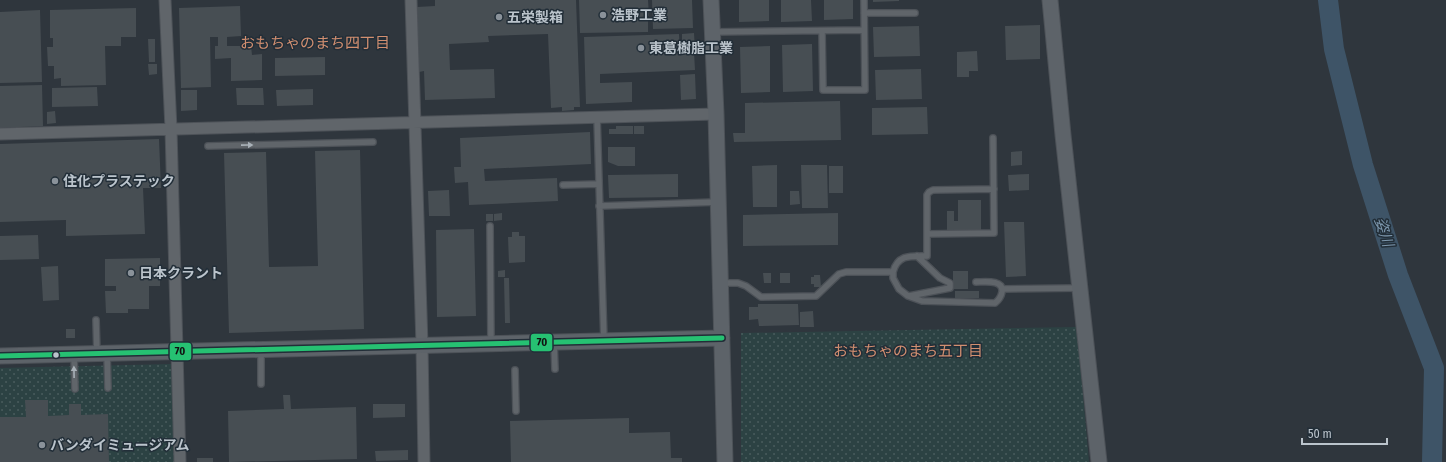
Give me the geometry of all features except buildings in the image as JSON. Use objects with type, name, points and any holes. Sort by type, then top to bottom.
[{"type":"street","points":[[165,0],[171,129],[180,462]]},
{"type":"street","points":[[411,0],[422,345],[424,462]]},
{"type":"street","points":[[711,0],[716,114],[725,462]]},
{"type":"street","points":[[1050,0],[1063,135],[1099,462]]},
{"type":"street","points":[[0,134],[716,114]]},
{"type":"street","points":[[0,356],[722,338]]},
{"type":"lane","points":[[822,31],[823,90],[865,90],[864,0]]},
{"type":"lane","points":[[864,13],[915,13]]},
{"type":"lane","points":[[713,32],[864,30]]},
{"type":"lane","points":[[597,117],[604,341]]},
{"type":"lane","points":[[927,234],[994,233],[993,138]]},
{"type":"lane","points":[[208,146],[373,142]]},
{"type":"lane","points":[[563,185],[599,184]]},
{"type":"lane","points":[[976,282],[994,282],[999,284],[1002,289],[1002,294],[999,300],[995,303],[922,301],[908,296],[899,290],[893,272],[899,260],[907,257],[927,256],[927,195],[929,192],[933,190],[994,189]]},
{"type":"lane","points":[[599,206],[718,202]]},
{"type":"lane","points":[[490,226],[491,344]]},
{"type":"lane","points":[[908,296],[950,288],[950,283],[940,278],[917,256]]},
{"type":"lane","points":[[720,283],[738,283],[746,286],[761,297],[816,296],[839,274],[846,272],[893,272]]},
{"type":"lane","points":[[1002,289],[1080,288]]},
{"type":"lane","points":[[96,320],[108,388]]},
{"type":"lane","points":[[554,342],[555,369]]},
{"type":"lane","points":[[260,349],[261,384]]},
{"type":"lane","points":[[74,354],[75,389]]},
{"type":"lane","points":[[515,370],[516,411]]},
{"type":"green space","points":[[1077,327],[1089,462],[741,462],[741,333]]},
{"type":"green space","points":[[171,364],[173,367],[174,462],[0,462],[0,368]]},
{"type":"waterway","name":"姿川","points":[[1328,0],[1334,49],[1363,165],[1398,275],[1434,368],[1432,462]]},
{"type":"transit line","name":"70","points":[[0,356],[722,338]]},
{"type":"place","name":"浩野工業","points":[[603,15]]},
{"type":"place","name":"五栄製箱","points":[[499,17]]},
{"type":"place","name":"東葛樹脂工業","points":[[641,48]]},
{"type":"place","name":"住化プラステック","points":[[55,181]]},
{"type":"place","name":"日本クラント","points":[[131,273]]},
{"type":"place","name":"バンダイミュージアム","points":[[42,445]]},
{"type":"district","name":"おもちゃのまち四丁目","points":[[315,43]]},
{"type":"district","name":"おもちゃのまち五丁目","points":[[908,351]]}]
